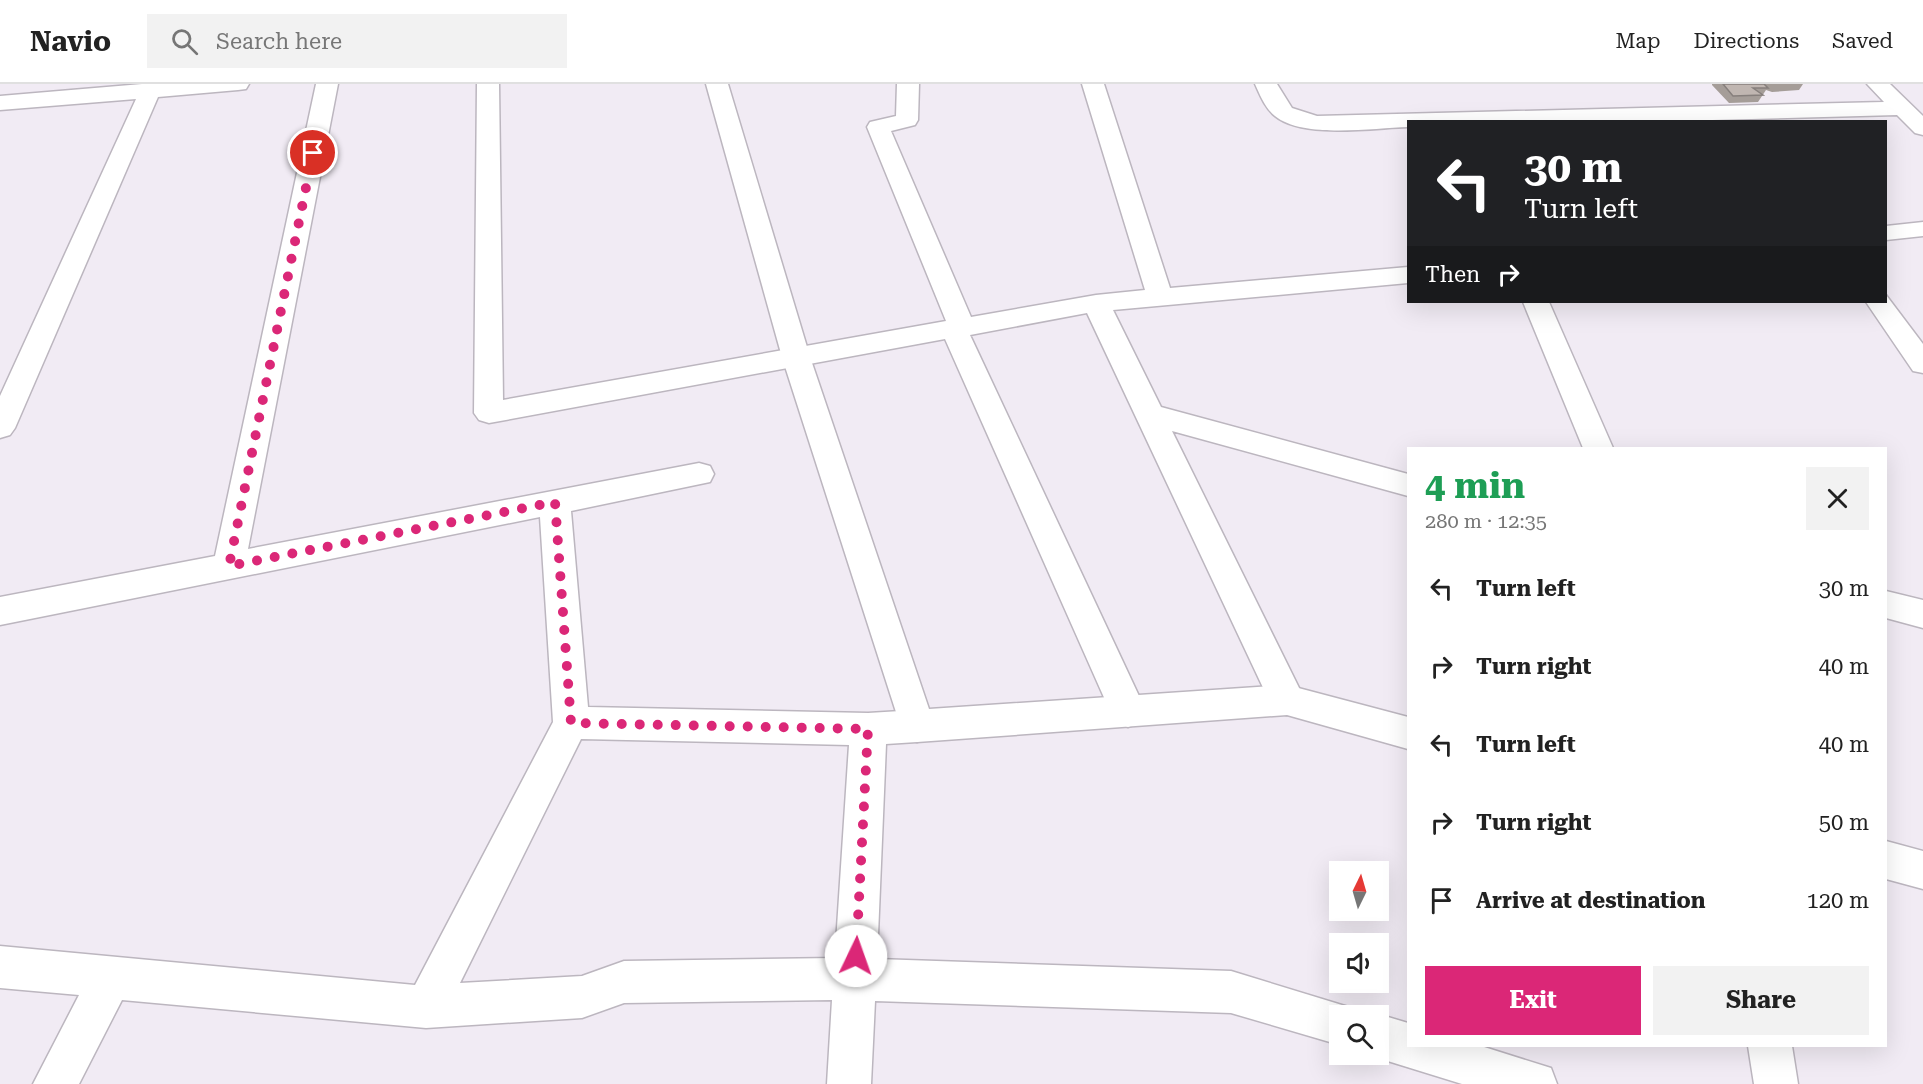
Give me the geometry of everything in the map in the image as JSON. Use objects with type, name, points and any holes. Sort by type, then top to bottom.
[{"type":"street","points":[[0,103],[150,88],[238,84]]},
{"type":"street","points":[[229,566],[327,84]]},
{"type":"street","points":[[488,84],[489,413],[1096,303],[1407,275]]},
{"type":"street","points":[[717,84],[796,357],[918,726]]},
{"type":"street","points":[[908,84],[907,120],[878,127],[958,328],[1128,711]]},
{"type":"street","points":[[1093,84],[1160,297]]},
{"type":"street","points":[[1266,84],[1276,107],[1290,117],[1317,123],[1407,121]]},
{"type":"street","points":[[1878,84],[1923,128]]},
{"type":"street","points":[[0,428],[150,88]]},
{"type":"street","points":[[1434,120],[1902,108]]},
{"type":"street","points":[[1887,233],[1923,229]]},
{"type":"street","points":[[1096,303],[1287,700]]},
{"type":"street","points":[[1536,303],[1598,447]]},
{"type":"street","points":[[1880,303],[1923,364]]},
{"type":"street","points":[[1148,414],[1407,485]]},
{"type":"street","points":[[0,611],[699,474]]},
{"type":"street","points":[[426,1007],[571,723],[555,502]]},
{"type":"street","points":[[1887,605],[1923,614]]},
{"type":"street","points":[[571,723],[868,729],[1287,700],[1407,733]]},
{"type":"street","points":[[849,1084],[868,729]]},
{"type":"street","points":[[1887,860],[1923,870]]},
{"type":"street","points":[[0,967],[426,1007],[582,998],[624,982],[855,979],[1231,992],[1329,1021]]},
{"type":"street","points":[[54,1084],[111,978]]},
{"type":"street","points":[[1389,1039],[1407,1044]]},
{"type":"street","points":[[1415,1047],[1535,1084]]},
{"type":"street","points":[[1770,1047],[1776,1084]]},
{"type":"building","points":[[1723,84],[1764,84],[1768,88],[1753,88],[1763,95],[1733,96]]},
{"type":"route","points":[[313,153],[229,566],[555,502],[571,723],[868,729],[856,956]]}]
